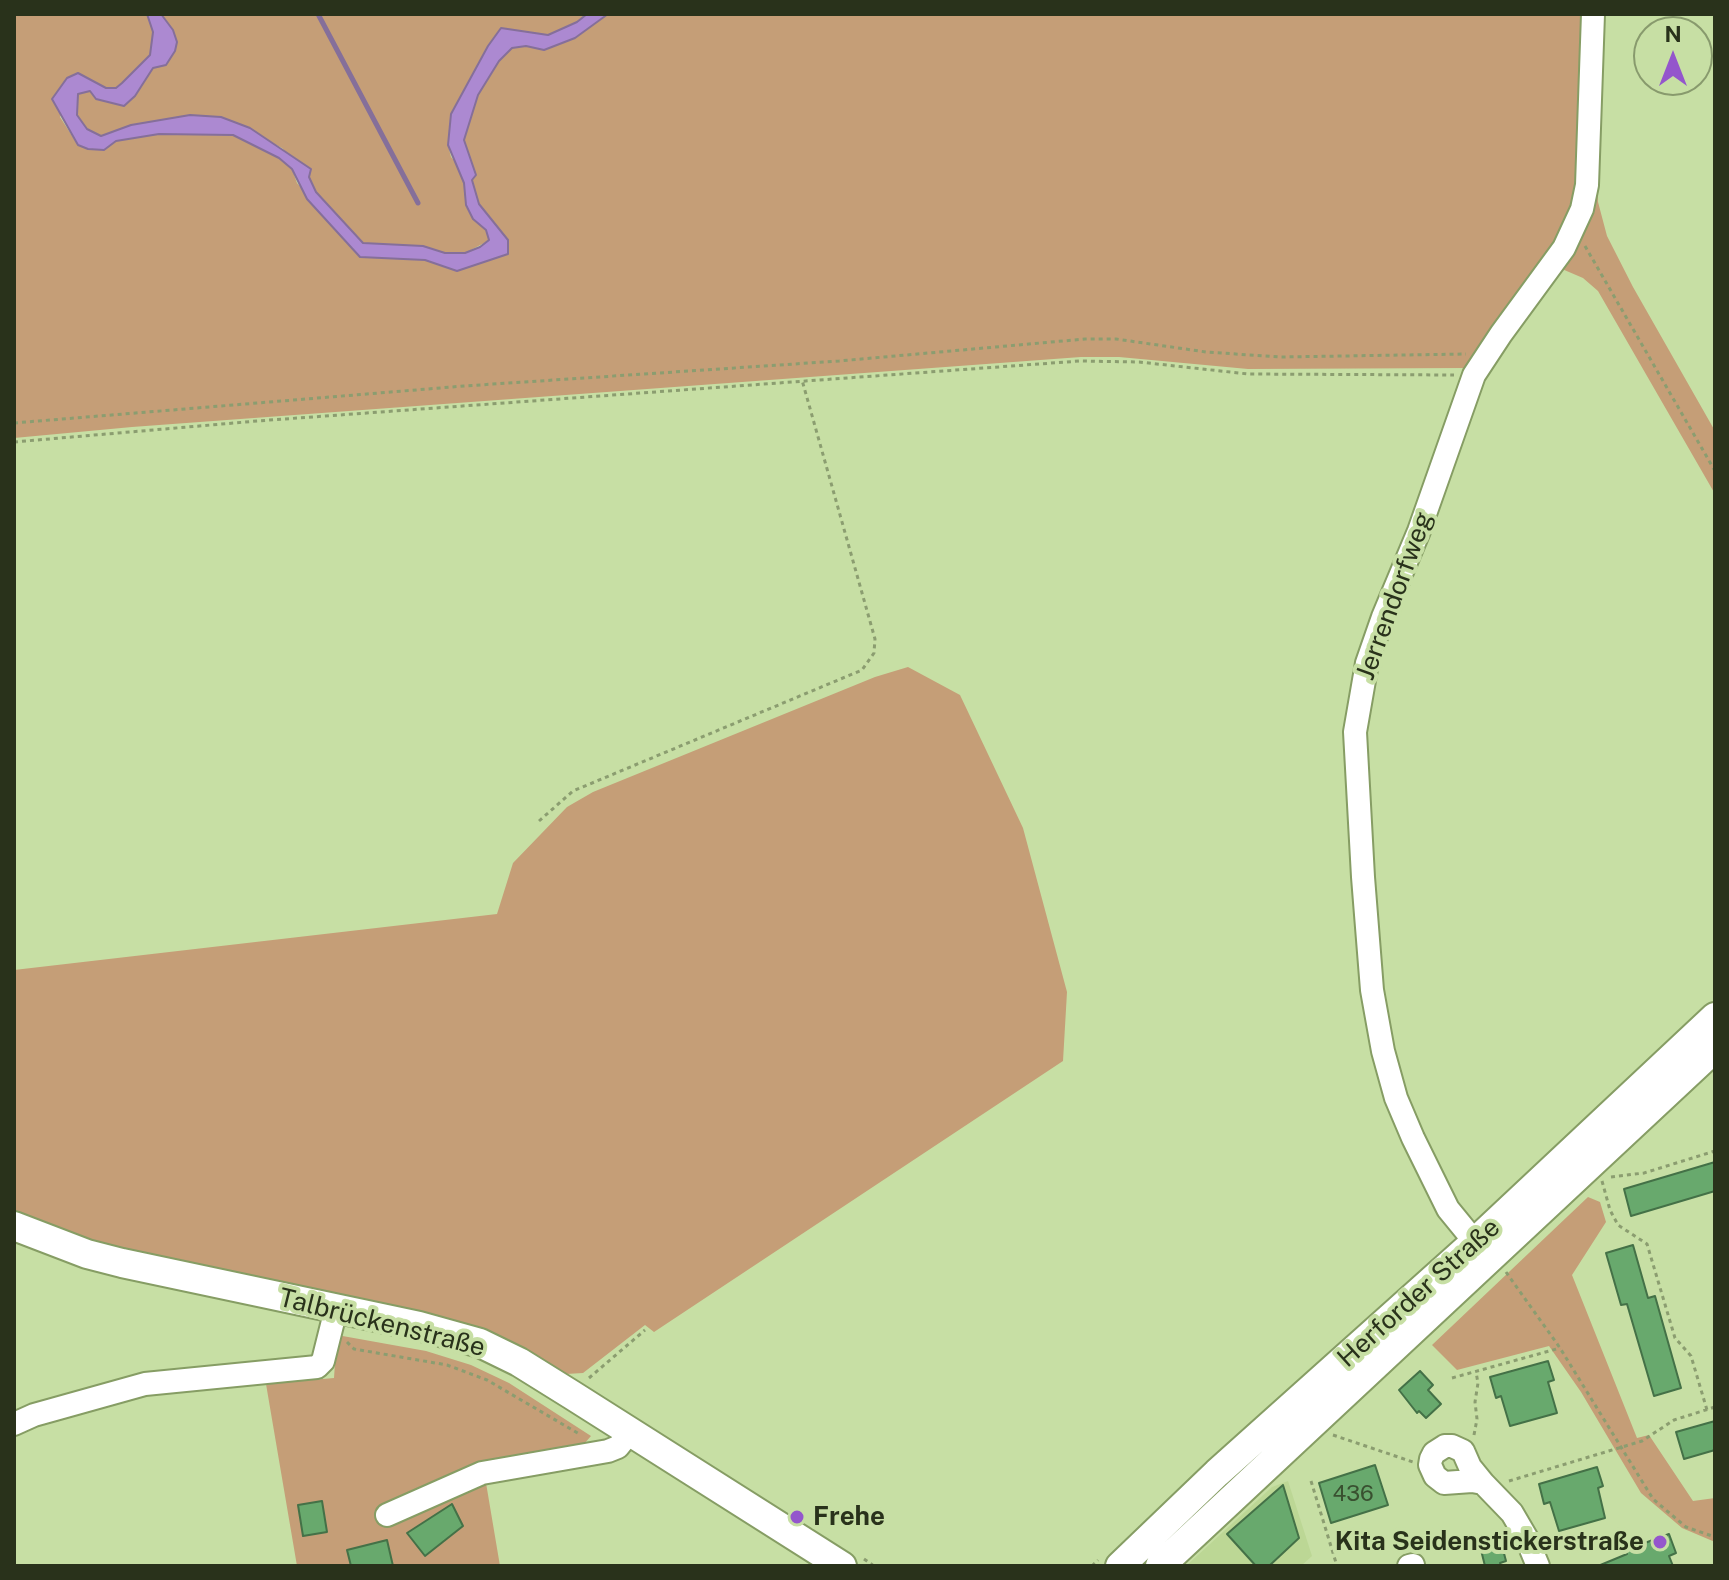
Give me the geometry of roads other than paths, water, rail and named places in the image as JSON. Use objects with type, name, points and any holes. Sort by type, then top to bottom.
[{"type":"main road","name":"Herforder Straße","points":[[1120,1566],[1217,1473],[1475,1242],[1715,1017]]},
{"type":"main road","name":"Herforder Straße","points":[[1160,1566],[1715,1048]]},
{"type":"main road","name":"Talbrückenstraße","points":[[14,1226],[87,1254],[334,1319],[419,1326],[480,1343],[519,1362],[842,1566]]},
{"type":"street","name":"Jerrendorfweg","points":[[1475,1242],[1448,1209],[1413,1138],[1396,1098],[1383,1051],[1372,990],[1355,732],[1367,663],[1419,531],[1474,375],[1573,232],[1587,185],[1593,14]]},
{"type":"street","points":[[14,1424],[34,1415],[145,1384],[307,1370],[323,1361],[334,1319]]},
{"type":"street","points":[[387,1515],[482,1473],[608,1451],[618,1447],[630,1432]]},
{"type":"street","points":[[1489,1489],[1472,1481],[1444,1483],[1435,1476],[1430,1465],[1434,1453],[1445,1446],[1458,1448],[1467,1457],[1470,1467],[1512,1513],[1538,1566]]},
{"type":"waterway","points":[[318,14],[418,203]]},
{"type":"place","name":"Frehe","points":[[797,1517]]},
{"type":"place","name":"Kita Seidenstickerstraße","points":[[1660,1542]]}]
